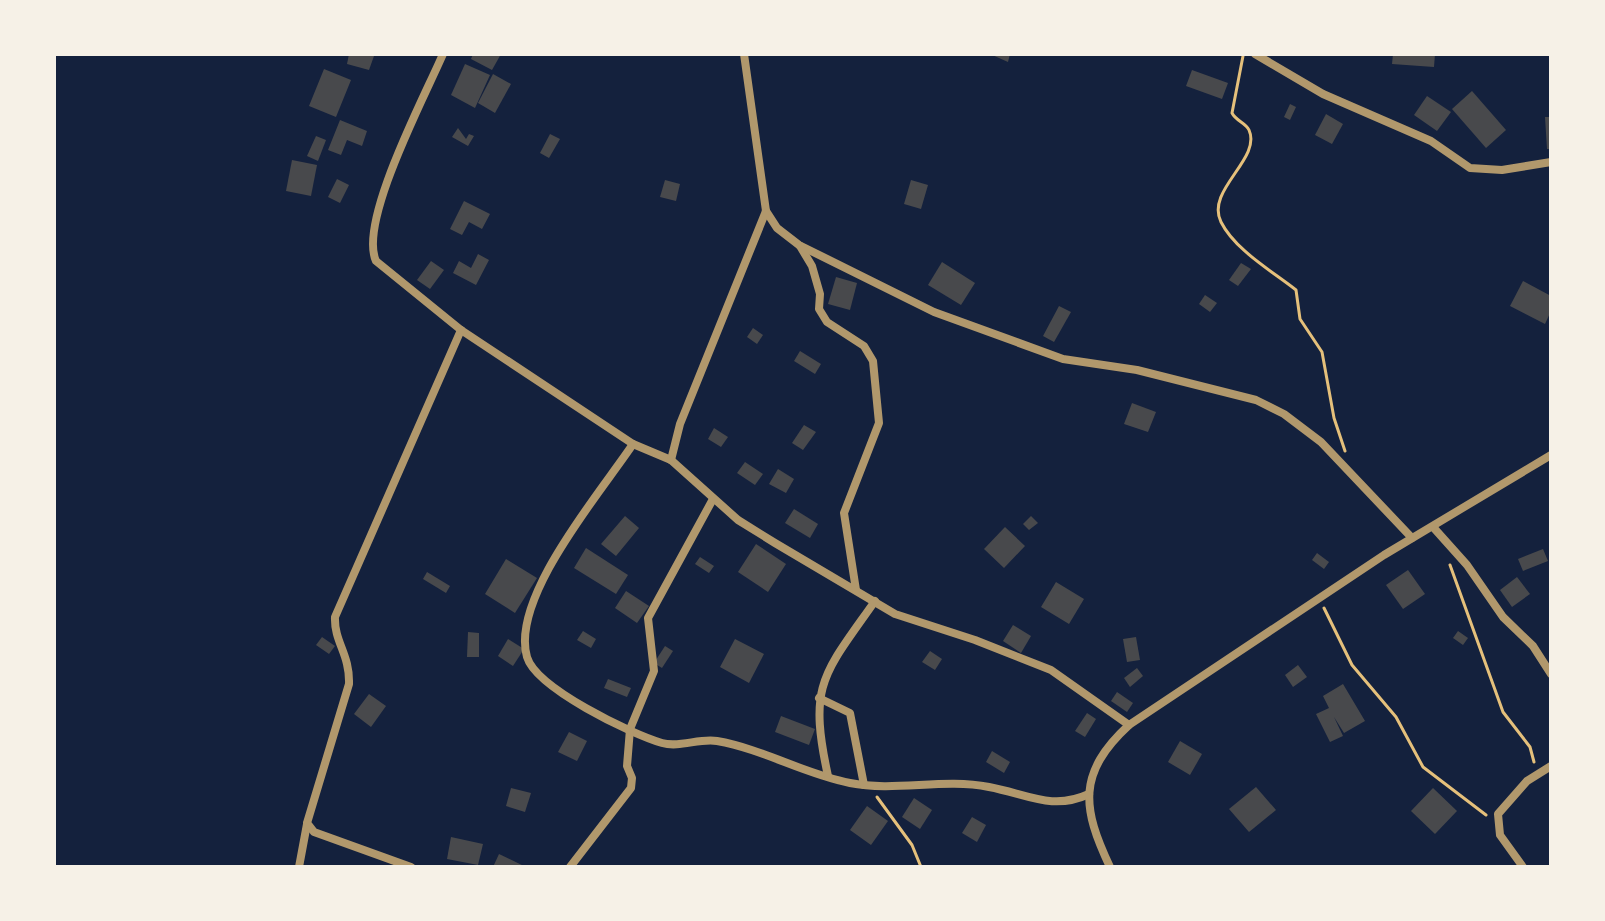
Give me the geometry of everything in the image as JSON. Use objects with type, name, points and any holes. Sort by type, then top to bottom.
[{"type":"street","points":[[443,54],[404,138],[371,242],[376,261],[461,330],[633,444],[671,460],[738,520],[895,614],[975,640],[1051,670],[1129,725]]},
{"type":"street","points":[[744,54],[766,211],[777,228],[799,245],[934,312],[1050,355],[1137,370],[1256,400],[1284,414],[1321,442],[1412,538]]},
{"type":"street","points":[[1255,54],[1323,94],[1431,141],[1470,168],[1502,170],[1551,162]]},
{"type":"street","points":[[671,460],[680,424],[766,211]]},
{"type":"street","points":[[799,245],[812,266],[820,294],[819,309],[827,322],[864,346],[873,361],[879,423],[844,513],[856,590]]},
{"type":"street","points":[[299,867],[316,783],[349,684],[350,666],[335,627],[335,617],[461,330]]},
{"type":"street","points":[[633,444],[559,553],[531,604],[525,641],[527,658],[544,682],[630,729],[669,744],[711,740],[746,747],[828,776],[868,785],[954,783],[988,786],[1061,804],[1089,794]]},
{"type":"street","points":[[1110,867],[1090,820],[1089,794],[1099,762],[1129,725],[1412,538],[1551,455]]},
{"type":"street","points":[[570,867],[631,788],[632,778],[627,766],[630,729],[654,671],[648,618],[713,499]]},
{"type":"street","points":[[1433,527],[1467,565],[1503,617],[1533,646],[1551,674]]},
{"type":"street","points":[[828,776],[816,718],[819,698],[832,660],[875,601]]},
{"type":"street","points":[[819,698],[850,713],[868,785]]},
{"type":"street","points":[[1523,867],[1505,845],[1497,826],[1498,814],[1505,803],[1532,778],[1551,766]]},
{"type":"street","points":[[307,823],[314,832],[411,867]]},
{"type":"path","points":[[1243,54],[1232,113],[1247,127],[1250,136],[1235,176],[1219,201],[1219,213],[1228,232],[1297,294],[1300,319],[1322,352],[1347,471]]},
{"type":"path","points":[[1448,558],[1503,712],[1530,747],[1534,763],[1532,778]]},
{"type":"path","points":[[1320,599],[1352,665],[1396,717],[1423,767],[1497,826]]},
{"type":"path","points":[[868,785],[912,845],[921,867]]},
{"type":"building","points":[[349,54],[374,56],[369,70],[347,64]]},
{"type":"building","points":[[473,54],[501,54],[492,70],[471,59]]},
{"type":"building","points":[[990,54],[1010,54],[1008,62]]},
{"type":"building","points":[[1393,54],[1435,54],[1434,67],[1392,64]]},
{"type":"building","points":[[465,64],[490,75],[475,108],[451,95]]},
{"type":"building","points":[[324,69],[351,80],[336,117],[309,106]]},
{"type":"building","points":[[1192,70],[1228,83],[1222,99],[1186,86]]},
{"type":"building","points":[[493,74],[511,84],[495,113],[478,103]]},
{"type":"building","points":[[1472,91],[1506,130],[1486,148],[1452,109]]},
{"type":"building","points":[[1427,96],[1451,112],[1437,131],[1414,115]]},
{"type":"building","points":[[1290,104],[1296,107],[1290,120],[1284,117]]},
{"type":"building","points":[[1326,114],[1343,124],[1332,144],[1315,135]]},
{"type":"building","points":[[1545,117],[1551,117],[1551,149],[1547,149]]},
{"type":"building","points":[[340,120],[367,131],[362,146],[347,140],[341,155],[328,150]]},
{"type":"building","points":[[458,128],[466,139],[469,134],[474,136],[468,146],[452,137]]},
{"type":"building","points":[[550,134],[560,139],[549,158],[540,153]]},
{"type":"building","points":[[316,136],[326,140],[318,161],[307,156]]},
{"type":"building","points":[[292,160],[317,165],[311,196],[286,191]]},
{"type":"building","points":[[337,179],[349,185],[340,203],[328,197]]},
{"type":"building","points":[[665,180],[680,184],[676,201],[660,197]]},
{"type":"building","points":[[911,180],[928,185],[921,209],[904,204]]},
{"type":"building","points":[[464,201],[490,214],[482,229],[469,222],[462,235],[450,229]]},
{"type":"building","points":[[478,254],[489,260],[476,285],[453,273],[459,261],[471,268]]},
{"type":"building","points":[[431,261],[444,270],[430,289],[417,280]]},
{"type":"building","points":[[942,262],[975,283],[961,305],[928,285]]},
{"type":"building","points":[[1241,263],[1251,269],[1238,286],[1229,280]]},
{"type":"building","points":[[836,277],[857,283],[850,310],[828,304]]},
{"type":"building","points":[[1523,281],[1551,296],[1551,311],[1545,324],[1510,306]]},
{"type":"building","points":[[1205,295],[1217,303],[1210,312],[1199,304]]},
{"type":"building","points":[[1059,306],[1071,312],[1054,342],[1043,336]]},
{"type":"building","points":[[753,328],[763,335],[757,344],[747,337]]},
{"type":"building","points":[[800,351],[821,364],[815,374],[794,361]]},
{"type":"building","points":[[1132,403],[1156,412],[1148,432],[1124,424]]},
{"type":"building","points":[[804,425],[816,432],[803,450],[792,443]]},
{"type":"building","points":[[714,428],[728,437],[721,447],[708,439]]},
{"type":"building","points":[[745,462],[763,474],[755,485],[737,473]]},
{"type":"building","points":[[778,469],[794,479],[786,493],[769,484]]},
{"type":"building","points":[[794,509],[818,524],[810,538],[785,523]]},
{"type":"building","points":[[625,516],[639,528],[616,556],[601,544]]},
{"type":"building","points":[[1031,516],[1038,523],[1029,530],[1023,524]]},
{"type":"building","points":[[1005,527],[1025,546],[1004,568],[984,549]]},
{"type":"building","points":[[756,544],[786,564],[768,592],[738,572]]},
{"type":"building","points":[[586,548],[628,575],[616,594],[574,568]]},
{"type":"building","points":[[1543,549],[1548,561],[1523,571],[1518,559]]},
{"type":"building","points":[[1317,553],[1329,562],[1324,569],[1312,560]]},
{"type":"building","points":[[700,557],[714,566],[709,573],[695,564]]},
{"type":"building","points":[[506,559],[537,578],[515,613],[485,594]]},
{"type":"building","points":[[1408,570],[1425,594],[1403,609],[1386,585]]},
{"type":"building","points":[[427,572],[450,586],[446,593],[423,579]]},
{"type":"building","points":[[1517,577],[1530,594],[1512,607],[1500,590]]},
{"type":"building","points":[[1056,582],[1084,599],[1069,624],[1041,607]]},
{"type":"building","points":[[626,591],[649,606],[637,623],[615,608]]},
{"type":"building","points":[[1013,625],[1031,636],[1021,653],[1003,641]]},
{"type":"building","points":[[583,631],[596,639],[591,648],[577,640]]},
{"type":"building","points":[[1458,631],[1468,638],[1463,645],[1453,638]]},
{"type":"building","points":[[468,632],[479,633],[479,657],[467,657]]},
{"type":"building","points":[[322,637],[335,646],[329,654],[316,645]]},
{"type":"building","points":[[1136,637],[1140,660],[1127,662],[1123,639]]},
{"type":"building","points":[[508,639],[524,649],[513,666],[498,656]]},
{"type":"building","points":[[735,639],[764,654],[749,683],[720,667]]},
{"type":"building","points":[[665,646],[673,651],[662,668],[654,663]]},
{"type":"building","points":[[930,651],[942,659],[935,670],[922,662]]},
{"type":"building","points":[[1298,665],[1307,677],[1293,687],[1285,675]]},
{"type":"building","points":[[1137,668],[1143,676],[1130,687],[1124,678]]},
{"type":"building","points":[[608,679],[631,688],[627,697],[604,688]]},
{"type":"building","points":[[1343,684],[1365,721],[1344,733],[1334,717],[1343,736],[1330,742],[1316,714],[1329,708],[1323,696]]},
{"type":"building","points":[[1117,692],[1133,703],[1127,712],[1111,701]]},
{"type":"building","points":[[369,694],[386,706],[371,727],[354,714]]},
{"type":"building","points":[[1087,713],[1096,719],[1085,737],[1075,731]]},
{"type":"building","points":[[781,716],[815,729],[809,745],[775,732]]},
{"type":"building","points":[[569,732],[587,741],[577,761],[558,752]]},
{"type":"building","points":[[1180,741],[1202,754],[1190,775],[1168,762]]},
{"type":"building","points":[[992,751],[1010,762],[1004,773],[986,762]]},
{"type":"building","points":[[1256,787],[1276,810],[1249,832],[1229,809]]},
{"type":"building","points":[[511,788],[531,793],[525,812],[506,806]]},
{"type":"building","points":[[1433,788],[1457,811],[1435,834],[1411,811]]},
{"type":"building","points":[[914,798],[932,810],[920,829],[902,817]]},
{"type":"building","points":[[867,806],[888,821],[871,845],[850,830]]},
{"type":"building","points":[[972,817],[986,825],[977,842],[962,833]]},
{"type":"building","points":[[451,837],[483,844],[478,865],[447,859]]},
{"type":"building","points":[[499,854],[526,867],[493,867]]}]
